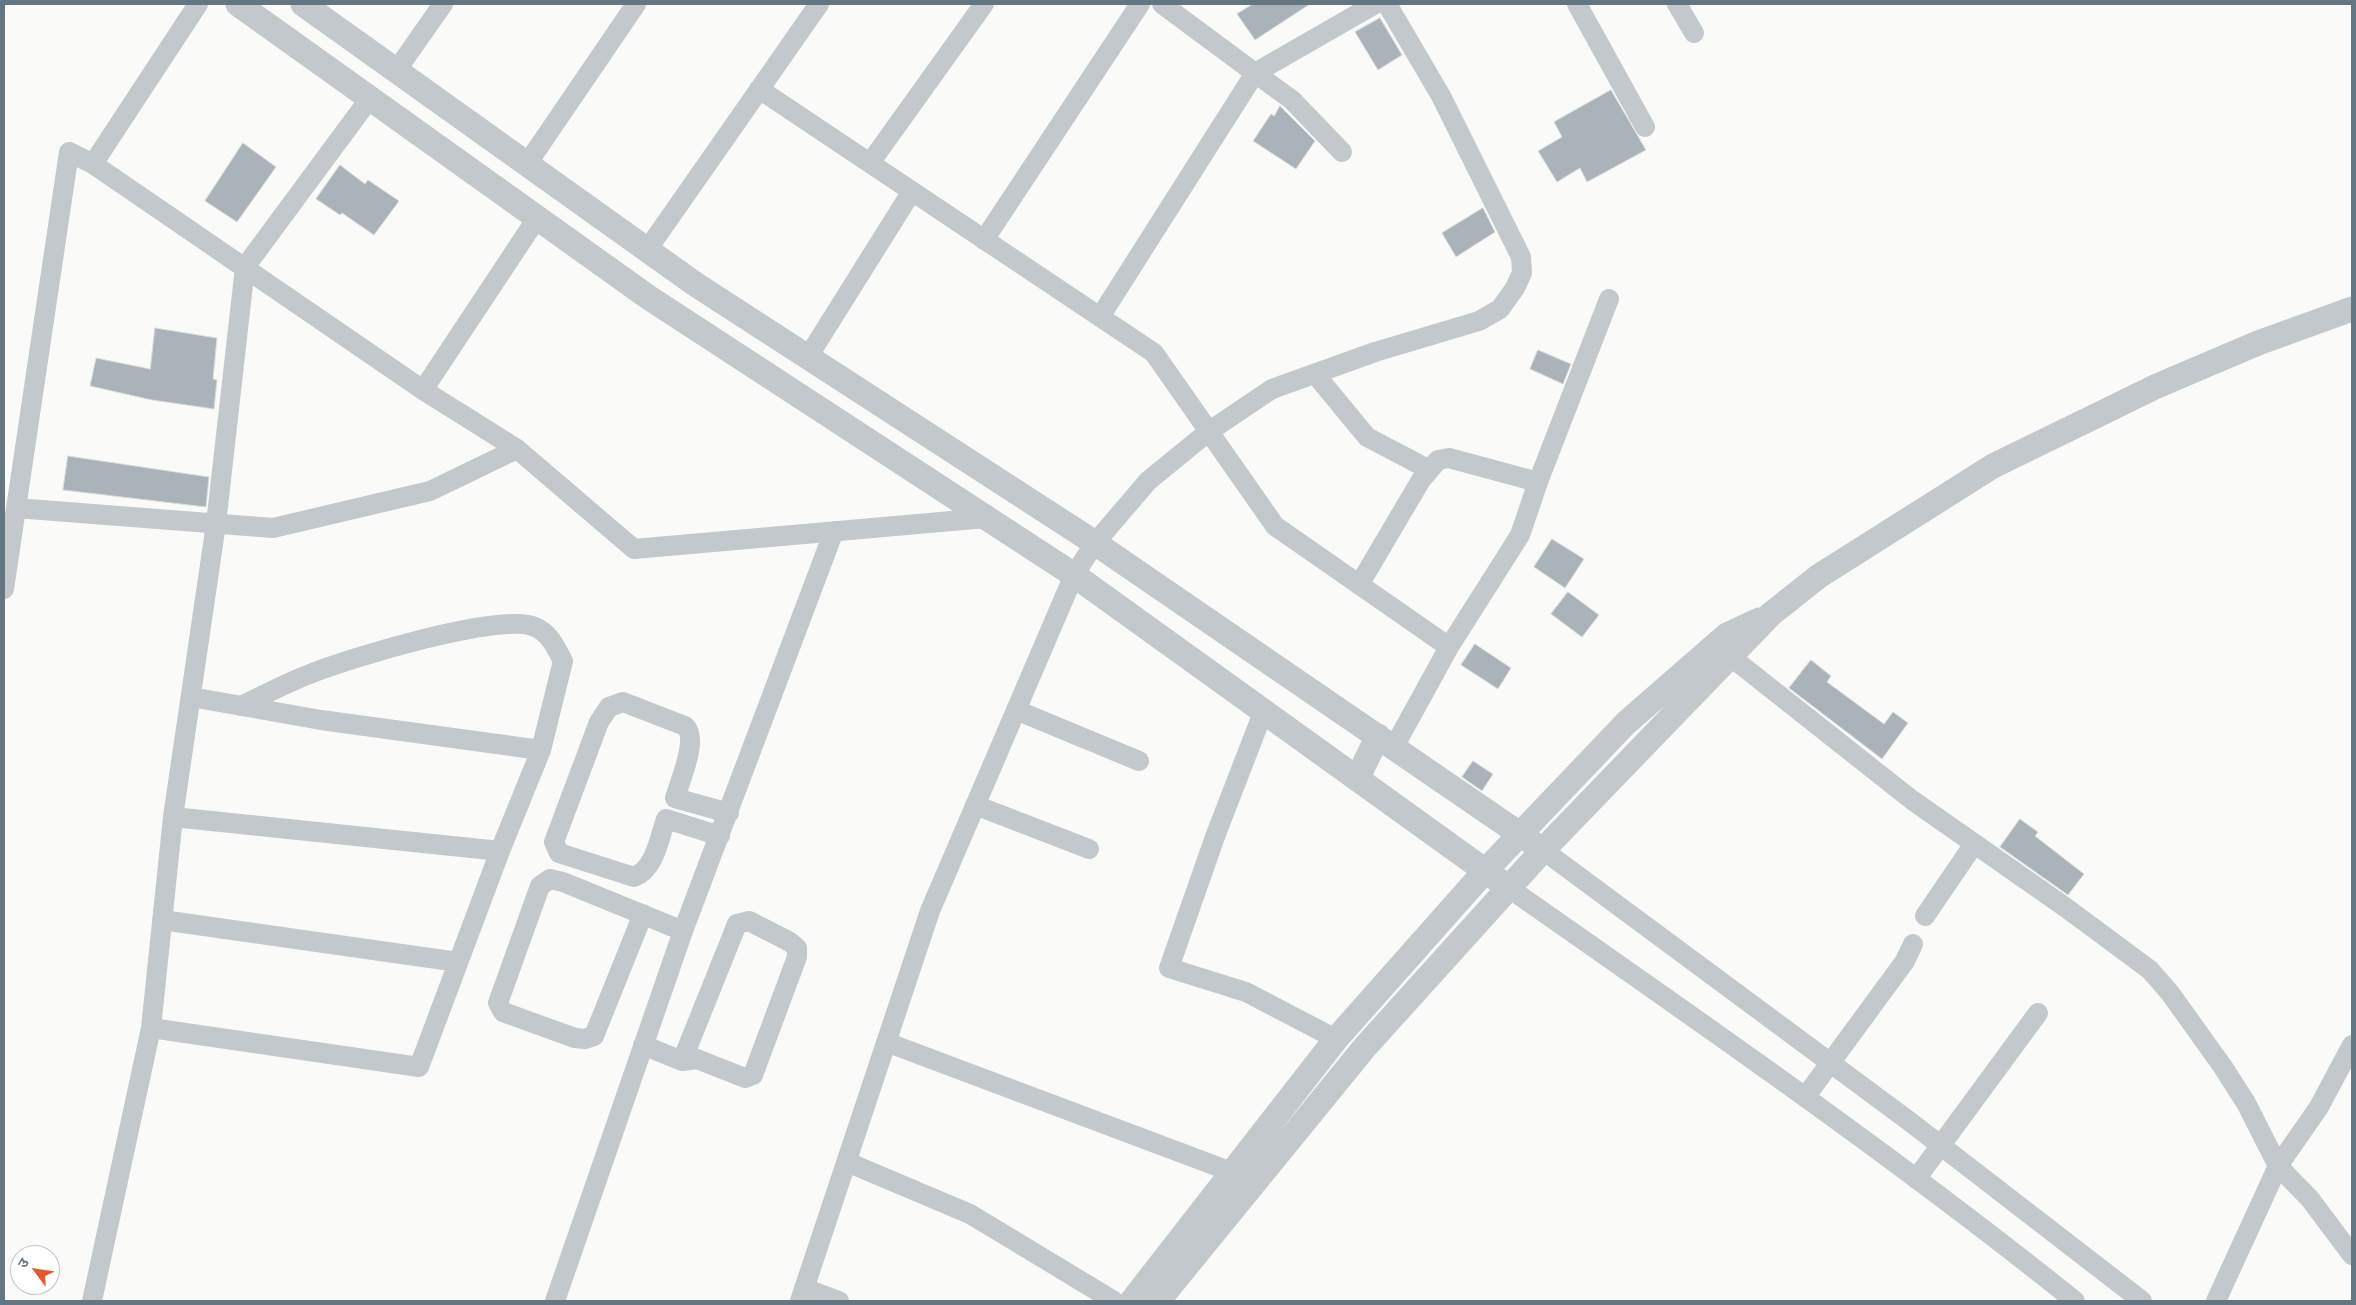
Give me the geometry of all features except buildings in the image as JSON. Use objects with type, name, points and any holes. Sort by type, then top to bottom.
[{"type":"street","points":[[93,164],[198,4]]},
{"type":"street","points":[[238,4],[648,297],[1074,576],[1264,710],[1485,871],[1806,1096],[1977,1223],[2075,1301]]},
{"type":"street","points":[[302,4],[695,284],[1095,543],[1543,850],[1941,1145],[2142,1301]]},
{"type":"street","points":[[396,71],[443,4]]},
{"type":"street","points":[[527,164],[636,4]]},
{"type":"street","points":[[647,250],[819,4]]},
{"type":"street","points":[[870,163],[984,4]]},
{"type":"street","points":[[984,240],[1140,4]]},
{"type":"street","points":[[1162,4],[1292,100],[1342,152]]},
{"type":"street","points":[[1100,317],[1256,73],[1375,4]]},
{"type":"street","points":[[839,1301],[802,1294],[886,1042],[930,912],[1074,576],[1095,543],[1148,482],[1208,432],[1272,389],[1375,352],[1479,321],[1500,309],[1516,288],[1522,272],[1521,257],[1441,96],[1387,4]]},
{"type":"street","points":[[1577,4],[1645,127]]},
{"type":"street","points":[[1678,4],[1694,33]]},
{"type":"street","points":[[759,89],[1154,353],[1275,526],[1449,647]]},
{"type":"street","points":[[92,1301],[151,1028],[173,817],[216,524],[245,267],[370,98]]},
{"type":"street","points":[[4,589],[70,152],[93,164],[423,390],[517,449],[634,549],[986,518]]},
{"type":"street","points":[[808,357],[912,191]]},
{"type":"street","points":[[423,390],[537,218]]},
{"type":"street","points":[[1357,779],[1386,742],[1520,535],[1538,482],[1609,299]]},
{"type":"street","points":[[1158,1301],[1365,1047],[1543,850],[1728,651],[1727,635],[1771,614],[1819,576],[1993,466],[2157,386],[2258,343],[2352,309]]},
{"type":"street","points":[[1315,374],[1367,437],[1428,469]]},
{"type":"street","points":[[16,508],[273,528],[430,491],[517,449]]},
{"type":"street","points":[[1359,585],[1428,469],[1438,460],[1449,458],[1538,482]]},
{"type":"street","points":[[555,1301],[683,930],[729,814],[834,531]]},
{"type":"street","points":[[151,1028],[419,1067],[500,851],[541,750],[563,661],[551,639],[534,626],[506,623],[449,633],[378,652],[310,674],[241,706]]},
{"type":"street","points":[[1132,1301],[1336,1039],[1485,871],[1626,723],[1728,651]]},
{"type":"street","points":[[1728,651],[1874,772],[2066,907],[2150,970],[2170,993],[2223,1067],[2246,1103],[2278,1166],[2310,1199],[2352,1255]]},
{"type":"street","points":[[191,697],[321,720],[541,750]]},
{"type":"street","points":[[623,702],[685,726],[690,731],[692,741],[675,798],[666,819],[651,863],[643,873],[634,877],[559,853],[554,842],[599,722],[610,707],[617,703],[623,702]]},
{"type":"street","points":[[1016,710],[1139,761]]},
{"type":"street","points":[[1264,710],[1216,834],[1168,968],[1246,992],[1336,1039]]},
{"type":"street","points":[[675,798],[729,814]]},
{"type":"street","points":[[975,805],[1089,849]]},
{"type":"street","points":[[173,817],[500,851]]},
{"type":"street","points":[[666,819],[720,836]]},
{"type":"street","points":[[1924,916],[1974,844]]},
{"type":"street","points":[[643,914],[594,1036],[585,1039],[575,1038],[503,1012],[498,1003],[540,886],[550,879],[563,882],[643,914],[683,930]]},
{"type":"street","points":[[162,920],[458,962]]},
{"type":"street","points":[[643,1045],[682,1061],[697,1059],[745,1078],[753,1075],[797,957],[797,948],[790,942],[749,921],[737,924],[682,1061]]},
{"type":"street","points":[[1806,1096],[1905,961],[1913,944]]},
{"type":"street","points":[[1916,1179],[2038,1013]]},
{"type":"street","points":[[886,1042],[1232,1172]]},
{"type":"street","points":[[2216,1301],[2278,1166],[2319,1107],[2352,1045]]},
{"type":"street","points":[[847,1162],[970,1214],[1114,1301]]}]
